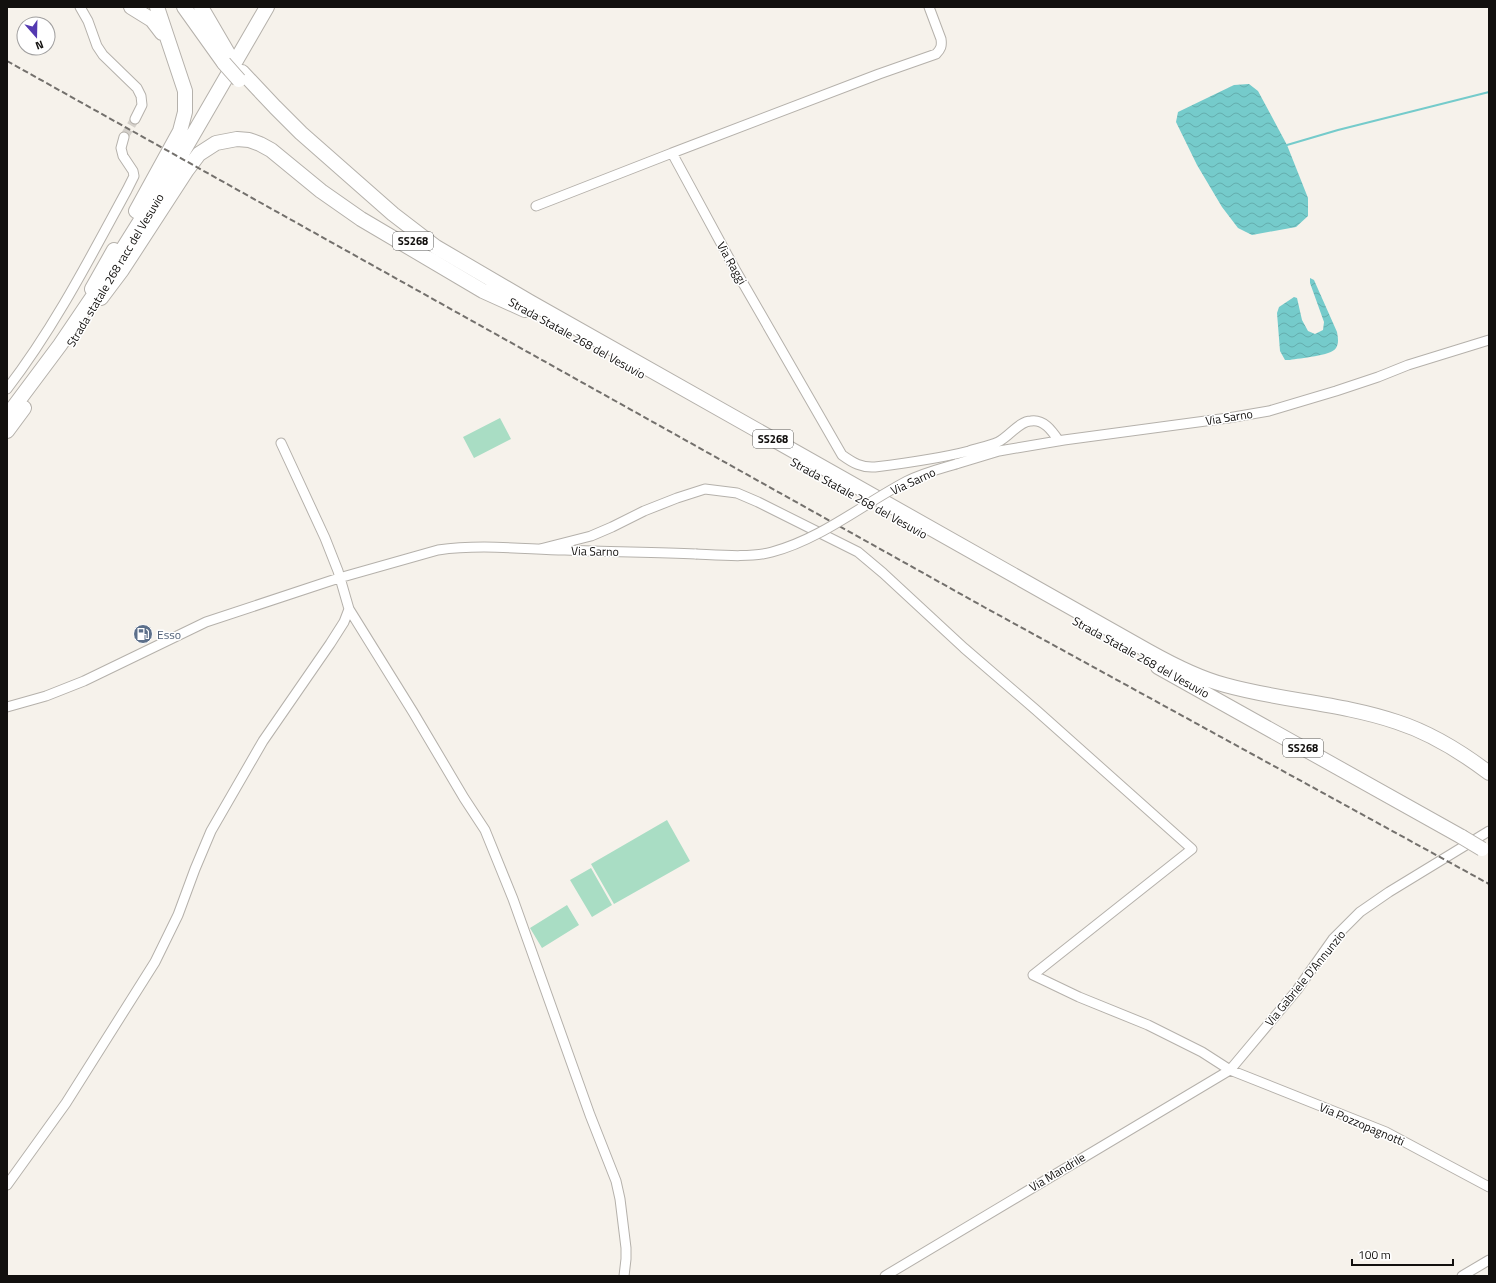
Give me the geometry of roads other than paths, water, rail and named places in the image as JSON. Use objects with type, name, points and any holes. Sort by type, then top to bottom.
[{"type":"highway","points":[[131,7],[152,20],[159,28],[171,51]]},
{"type":"highway","points":[[46,362],[93,287],[180,131],[185,112],[185,91],[157,7]]},
{"type":"highway","name":"Strada Statale 268 del Vesuvio","points":[[184,7],[241,76],[269,114],[308,152],[388,221],[432,254],[525,310],[1486,851]]},
{"type":"highway","name":"Strada Statale 268 del Vesuvio","points":[[195,7],[227,59]]},
{"type":"highway","points":[[201,7],[227,59]]},
{"type":"highway","name":"Strada statale 268 racc del Vesuvio","points":[[7,416],[60,345],[83,311],[176,164],[267,7]]},
{"type":"highway","name":"Strada Statale 268 del Vesuvio","points":[[241,76],[318,149],[393,214],[436,247],[530,302],[1148,651],[1183,669],[1224,685],[1268,695],[1351,710],[1398,722],[1441,740],[1466,755],[1489,772]]},
{"type":"highway","points":[[101,298],[122,270],[199,154],[216,143],[238,139],[249,140],[271,150],[321,191],[361,219],[483,291],[525,310]]},
{"type":"highway","name":"Strada statale 268 racc del Vesuvio","points":[[7,431],[63,355],[101,298],[161,196],[176,164]]},
{"type":"street","points":[[80,7],[88,21],[97,46],[137,88],[141,96],[142,105],[135,119]]},
{"type":"street","points":[[536,206],[879,74],[936,54],[940,50],[942,44],[930,7]]},
{"type":"street","points":[[7,389],[40,343],[78,279],[134,176],[133,171],[123,156],[121,148],[124,137]]},
{"type":"street","name":"Via Raggi","points":[[672,154],[736,271],[842,455],[854,463],[866,468],[875,468],[940,458],[998,442],[1009,436],[1024,422],[1031,420],[1040,422],[1050,429],[1059,441]]},
{"type":"street","name":"Via Sarno","points":[[7,707],[46,696],[84,681],[206,622],[339,578],[438,550],[454,548],[506,547],[736,555],[771,552],[797,543],[926,472],[999,451],[1059,441],[1228,418],[1269,410],[1343,389],[1408,365],[1489,340]]},
{"type":"street","points":[[281,443],[325,538],[338,571],[350,609],[464,798],[485,830],[513,899],[590,1115],[616,1181],[620,1199],[626,1254],[624,1276]]},
{"type":"street","name":"Via Pozzopagnotti","points":[[540,549],[591,536],[644,511],[705,489],[737,493],[858,552],[883,573],[964,648],[1192,849],[1033,975],[1079,997],[1148,1025],[1202,1052],[1230,1070],[1386,1132],[1489,1187]]},
{"type":"street","points":[[7,1185],[66,1103],[155,962],[178,915],[211,831],[263,741],[330,644],[344,622],[350,609]]},
{"type":"street","name":"Via Gabriele D'Annunzio","points":[[1230,1070],[1297,990],[1334,939],[1360,912],[1489,831]]},
{"type":"street","name":"Via Mandrile","points":[[885,1276],[1230,1070]]},
{"type":"street","points":[[1462,1276],[1489,1260]]},
{"type":"water","points":[[1249,84],[1258,91],[1287,145],[1308,198],[1308,216],[1296,227],[1252,235],[1238,228],[1222,207],[1197,165],[1176,122],[1178,112],[1234,85]]},
{"type":"water","points":[[1310,278],[1314,280],[1337,332],[1338,344],[1333,351],[1322,355],[1285,360],[1280,351],[1277,313],[1279,307],[1294,297],[1297,298],[1302,320],[1308,331],[1315,334],[1323,330],[1324,322],[1310,283]]},
{"type":"waterway","points":[[1287,145],[1338,130],[1489,92]]},
{"type":"tunnel","points":[[124,137],[135,119]]},
{"type":"railway","points":[[7,61],[984,607],[1489,884]]},
{"type":"place","name":"Esso","points":[[143,634]]}]
